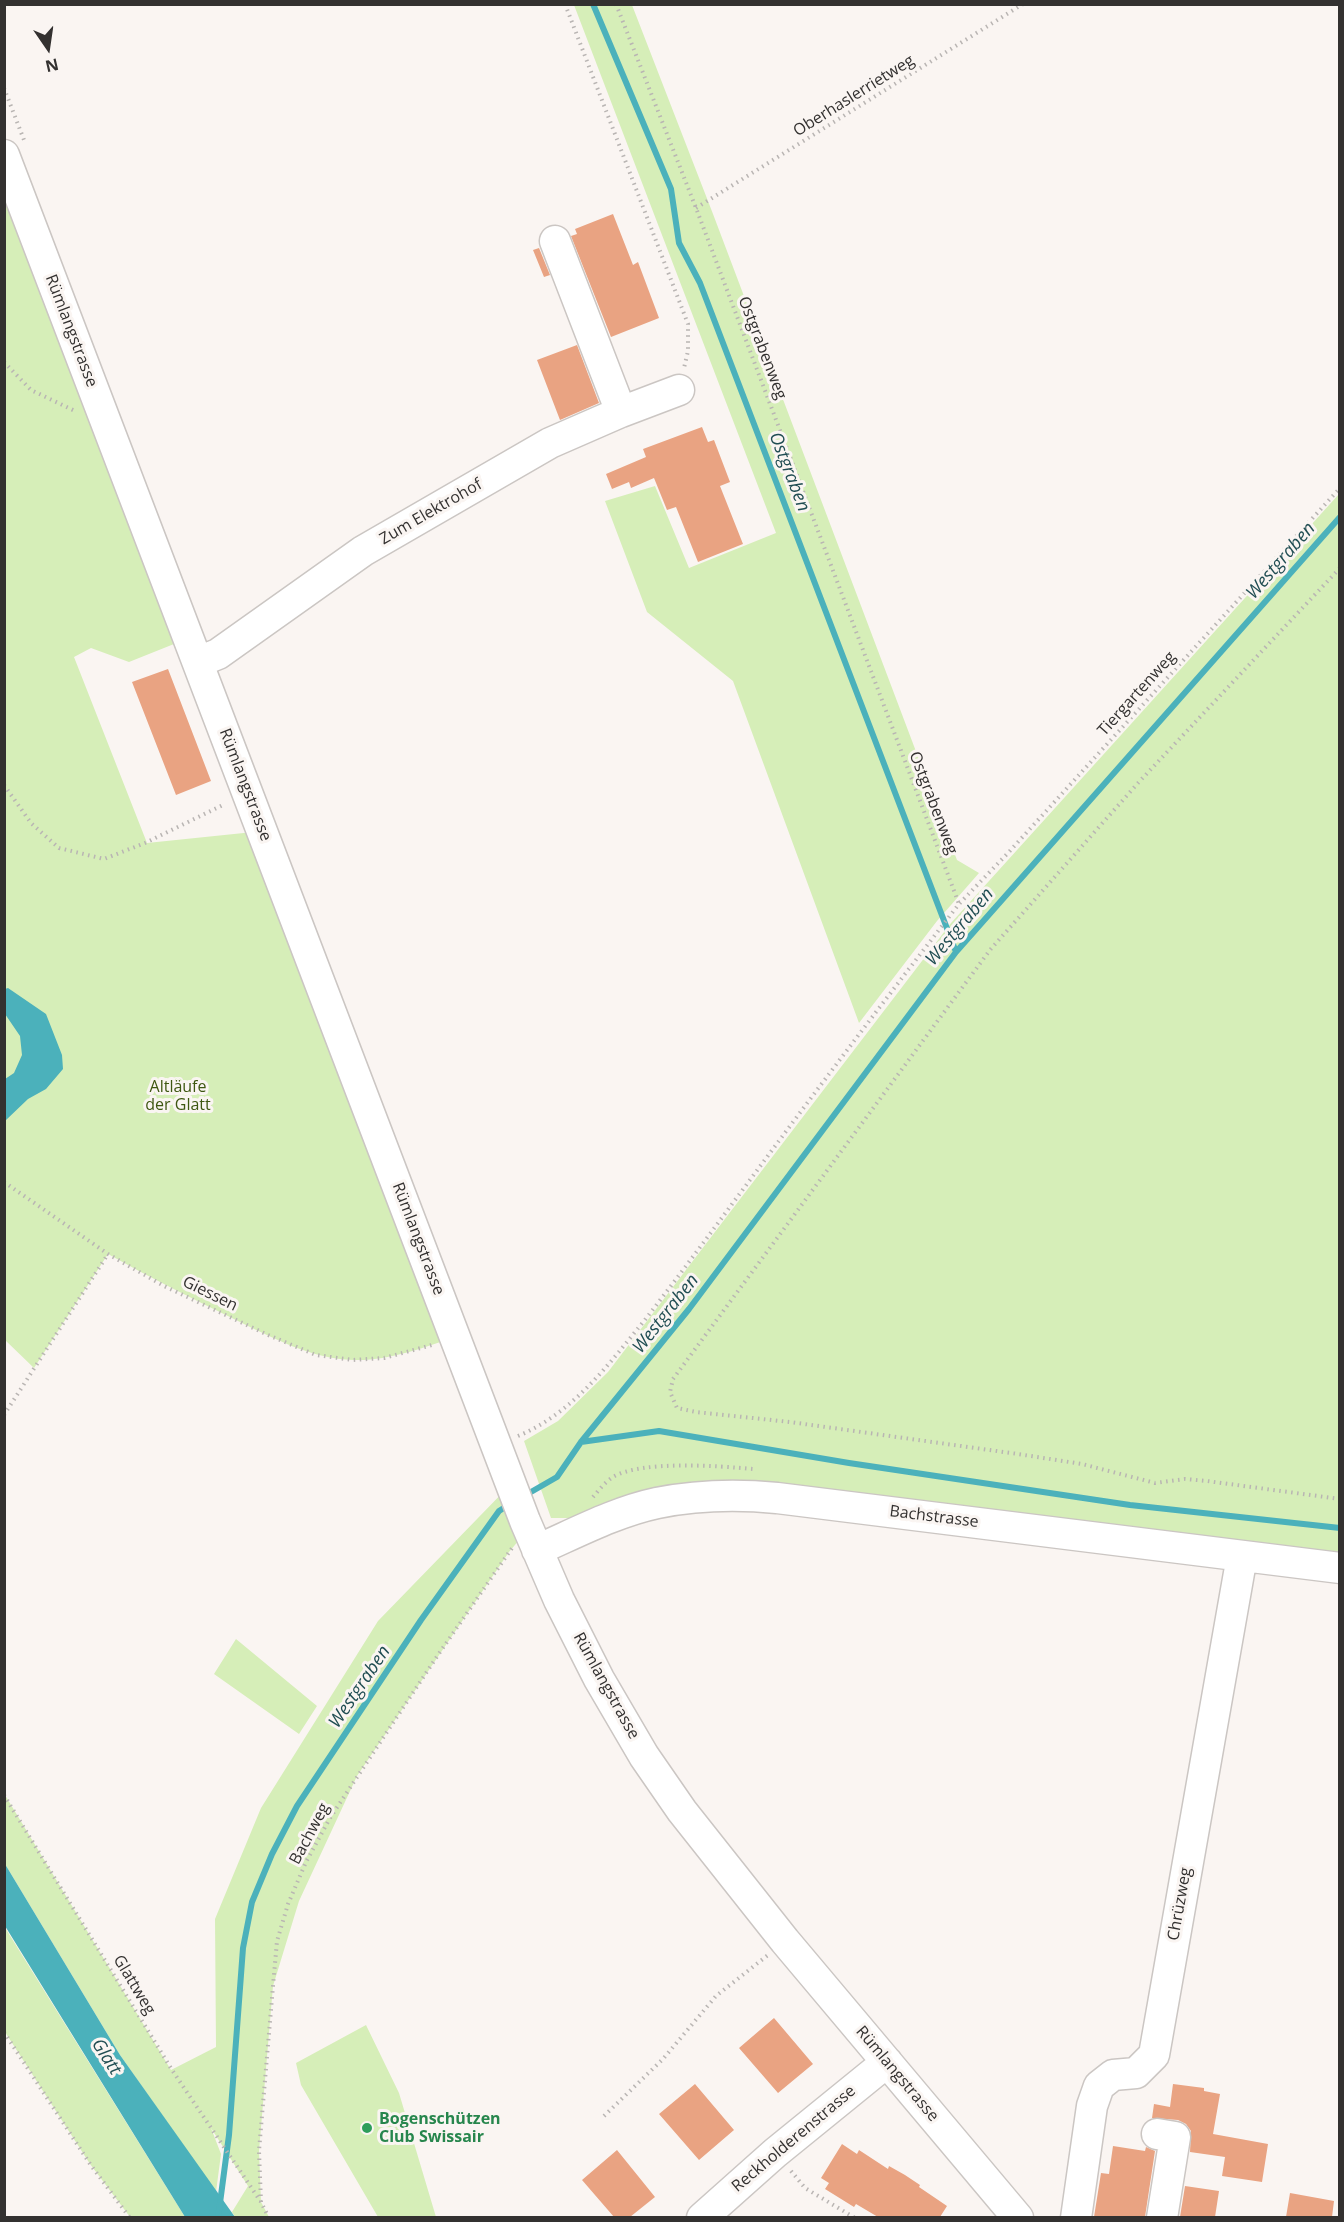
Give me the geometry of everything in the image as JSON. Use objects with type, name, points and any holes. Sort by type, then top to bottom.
[{"type":"street","name":"Rümlangstrasse","points":[[4,155],[511,1484],[559,1600],[599,1679],[644,1756],[682,1811],[785,1941],[1018,2217]]},
{"type":"street","points":[[555,241],[621,412]]},
{"type":"street","name":"Zum Elektrohof","points":[[198,662],[218,654],[363,551],[550,444],[621,412],[679,390]]},
{"type":"street","name":"Bachstrasse","points":[[531,1535],[614,1516],[656,1503],[737,1494],[1340,1568]]},
{"type":"street","name":"Chrüzweg","points":[[1076,2217],[1092,2106],[1099,2086],[1113,2075],[1136,2073],[1154,2055],[1242,1556]]},
{"type":"street","name":"Reckholderenstrasse","points":[[702,2217],[775,2153],[887,2062]]},
{"type":"street","points":[[1157,2134],[1175,2137],[1162,2217]]},
{"type":"path","points":[[565,4],[688,324],[688,351],[679,390]]},
{"type":"path","name":"Ostgrabenweg","points":[[616,4],[696,208],[959,904]]},
{"type":"path","name":"Oberhaslerrietweg","points":[[696,208],[1023,4]]},
{"type":"path","points":[[4,362],[31,390],[108,428]]},
{"type":"path","name":"Tiergartenweg","points":[[537,1428],[584,1391],[654,1308],[959,904],[1340,488]]},
{"type":"path","points":[[1340,568],[1138,783],[990,950],[673,1379],[670,1392],[677,1408],[696,1412],[790,1422],[1018,1454],[1082,1464],[1155,1483],[1185,1479],[1340,1499]]},
{"type":"path","points":[[4,784],[31,824],[60,848],[104,859],[145,843],[249,793]]},
{"type":"path","name":"Giessen","points":[[4,1182],[108,1254],[164,1286],[316,1355],[353,1360],[384,1358],[428,1346]]},
{"type":"path","points":[[4,1414],[108,1254]]},
{"type":"path","name":"Bachweg","points":[[261,2202],[259,2151],[269,2021],[277,1941],[288,1904],[306,1862],[330,1818],[357,1776],[509,1552],[520,1539],[531,1535]]},
{"type":"path","name":"Glattweg","points":[[4,1795],[172,2070],[248,2186],[261,2202]]},
{"type":"path","points":[[604,2116],[663,2058],[716,1996],[785,1941]]},
{"type":"path","points":[[4,2031],[90,2164],[130,2217]]},
{"type":"path","points":[[775,2153],[805,2188],[855,2217]]},
{"type":"path","points":[[261,2202],[269,2217]]},
{"type":"green space","points":[[574,5],[632,5],[957,860],[979,873],[937,921],[859,1023],[733,681],[647,612],[605,501],[655,486],[689,568],[776,533]]},
{"type":"green space","name":"Altläufe der Glatt","points":[[4,155],[189,638],[129,662],[91,648],[74,657],[147,843],[263,831],[455,1337],[405,1353],[367,1360],[322,1356],[262,1333],[108,1254],[34,1368],[5,1340]]},
{"type":"green space","points":[[1339,494],[1339,1559],[752,1486],[581,1518],[551,1518],[524,1441],[558,1421],[608,1372],[951,923]]},
{"type":"green space","points":[[511,1484],[520,1539],[357,1776],[299,1901],[273,1986],[259,2151],[261,2202],[269,2217],[235,2217],[232,2212],[248,2186],[211,2128],[221,2154],[216,2192],[120,2055],[5,1864],[5,1795],[171,2070],[216,2047],[215,1919],[261,1808],[378,1621]]},
{"type":"green space","points":[[236,1639],[317,1706],[299,1734],[214,1674]]},
{"type":"green space","points":[[4,1926],[185,2217],[130,2217],[90,2164],[5,2032]]},
{"type":"green space","name":"Bogenschützen Club Swissair","points":[[366,2025],[399,2093],[436,2217],[378,2217],[301,2085],[296,2063]]},
{"type":"water","points":[[8,988],[46,1014],[62,1055],[63,1069],[46,1089],[28,1099],[5,1121],[5,1079],[14,1073],[22,1055],[20,1036],[5,1014],[5,989]]},
{"type":"water","name":"Glatt","points":[[5,1864],[120,2055],[235,2217],[185,2217],[5,1926]]},
{"type":"building","points":[[613,214],[633,265],[638,262],[659,318],[611,337],[571,236],[577,234],[575,229]]},
{"type":"building","points":[[539,248],[550,275],[544,277],[533,250]]},
{"type":"building","points":[[577,345],[599,403],[560,420],[537,360]]},
{"type":"building","points":[[702,427],[708,442],[714,440],[730,482],[720,486],[743,544],[698,562],[676,507],[667,510],[654,478],[631,488],[629,482],[612,489],[606,474],[646,457],[643,449]]},
{"type":"building","points":[[168,669],[211,781],[176,795],[132,682]]},
{"type":"building","points":[[774,2018],[813,2064],[778,2093],[739,2048]]},
{"type":"building","points":[[695,2084],[734,2130],[699,2160],[659,2114]]},
{"type":"building","points":[[1173,2084],[1204,2088],[1204,2091],[1220,2094],[1213,2134],[1268,2144],[1262,2182],[1222,2176],[1225,2157],[1190,2152],[1191,2131],[1186,2124],[1178,2120],[1152,2118],[1154,2104],[1170,2107]]},
{"type":"building","points":[[842,2144],[857,2154],[859,2150],[888,2169],[889,2166],[920,2185],[919,2187],[947,2206],[940,2217],[878,2217],[856,2204],[854,2207],[825,2189],[829,2183],[821,2178]]},
{"type":"building","points":[[1113,2146],[1145,2151],[1146,2147],[1155,2151],[1145,2217],[1094,2217],[1101,2173],[1109,2174]]},
{"type":"building","points":[[617,2150],[655,2197],[630,2217],[614,2217],[582,2180]]},
{"type":"building","points":[[1185,2186],[1219,2191],[1215,2217],[1180,2217]]},
{"type":"building","points":[[1290,2193],[1334,2201],[1332,2217],[1286,2217]]},
{"type":"waterway","name":"Ostgraben","points":[[593,4],[671,189],[679,243],[700,283],[956,952]]},
{"type":"waterway","name":"Westgraben","points":[[524,1496],[557,1477],[581,1442],[689,1309],[956,952],[1340,517]]},
{"type":"waterway","points":[[581,1442],[659,1431],[849,1463],[1130,1505],[1340,1528]]},
{"type":"waterway","name":"Westgraben","points":[[218,2218],[229,2135],[243,1948],[252,1902],[272,1854],[297,1806],[421,1620],[499,1511],[510,1504]]},
{"type":"place","name":"Bogenschützen Club Swissair","points":[[367,2128]]}]
